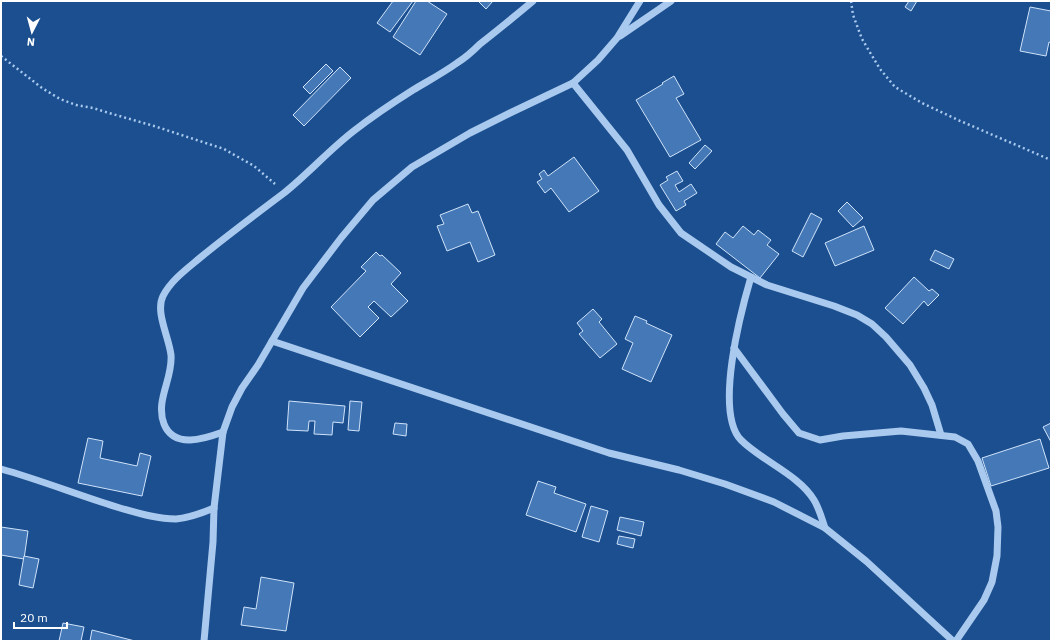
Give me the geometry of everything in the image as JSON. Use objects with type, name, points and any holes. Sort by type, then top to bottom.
[{"type":"street","points":[[223,432],[200,439],[181,440],[172,436],[166,428],[161,415],[161,404],[169,377],[170,354],[160,308],[161,301],[168,288],[185,270],[236,228],[284,192],[354,130],[411,91],[457,63],[533,1]]},
{"type":"street","points":[[204,641],[213,542],[214,508],[223,432],[232,407],[242,388],[258,365],[303,288],[341,238],[373,200],[412,167],[503,116],[573,83],[598,60],[617,38],[640,1]]},
{"type":"street","points":[[617,38],[671,1]]},
{"type":"street","points":[[573,83],[627,150],[660,205],[681,233],[708,252],[767,285],[857,314],[872,324],[886,337],[910,365],[932,405],[941,435]]},
{"type":"street","points":[[751,277],[741,312],[734,348],[730,414],[740,439],[753,451],[797,481],[810,494],[815,500],[825,528]]},
{"type":"street","points":[[272,341],[609,453],[679,470],[725,484],[774,502],[825,528],[871,566],[953,641]]},
{"type":"street","points":[[734,348],[799,433],[820,440],[843,436],[901,431],[955,437],[968,444],[978,460],[996,511],[998,527],[997,556],[992,582],[984,600],[956,641]]},
{"type":"street","points":[[1,469],[21,474],[104,503],[149,516],[167,519],[181,518],[214,508]]},
{"type":"path","points":[[851,1],[853,15],[862,39],[880,69],[895,87],[922,103],[958,120],[1051,160]]},
{"type":"path","points":[[1,56],[42,88],[60,99],[76,105],[93,108],[154,126],[224,149],[254,166],[284,192]]},
{"type":"building","points":[[393,1],[413,1],[390,32],[377,23]]},
{"type":"building","points":[[416,1],[427,1],[447,14],[420,55],[393,37]]},
{"type":"building","points":[[478,1],[493,1],[486,9]]},
{"type":"building","points":[[909,1],[917,1],[911,11],[905,7]]},
{"type":"building","points":[[1030,7],[1051,11],[1051,43],[1049,42],[1046,56],[1020,51]]},
{"type":"building","points":[[326,64],[333,71],[310,94],[303,87]]},
{"type":"building","points":[[340,67],[351,78],[304,126],[293,115]]},
{"type":"building","points":[[674,76],[684,94],[676,98],[701,140],[670,157],[636,100]]},
{"type":"building","points":[[705,145],[712,151],[695,169],[689,163]]},
{"type":"building","points":[[574,157],[599,191],[569,212],[551,188],[545,193],[537,182],[542,179],[539,174],[544,170],[548,176]]},
{"type":"building","points":[[677,171],[683,181],[675,185],[679,192],[691,184],[697,193],[684,201],[686,205],[676,211],[660,185],[668,180],[666,177]]},
{"type":"building","points":[[847,202],[863,218],[853,227],[838,211]]},
{"type":"building","points":[[468,204],[472,213],[478,211],[495,255],[478,262],[470,242],[447,251],[437,226],[444,224],[440,215]]},
{"type":"building","points":[[811,213],[822,219],[803,257],[792,251]]},
{"type":"building","points":[[743,226],[754,235],[758,230],[771,240],[767,245],[779,254],[760,278],[716,244],[725,232],[733,238]]},
{"type":"building","points":[[864,226],[874,250],[835,266],[825,243]]},
{"type":"building","points":[[935,250],[954,259],[949,269],[930,260]]},
{"type":"building","points":[[376,252],[380,256],[382,255],[401,273],[391,284],[408,301],[391,317],[374,301],[368,307],[379,318],[360,337],[331,307],[366,271],[361,267]]},
{"type":"building","points":[[914,277],[929,291],[932,289],[939,295],[928,306],[924,301],[903,324],[885,308]]},
{"type":"building","points":[[593,309],[602,319],[599,322],[617,344],[600,358],[579,334],[583,331],[577,323]]},
{"type":"building","points":[[635,316],[647,321],[646,323],[672,335],[651,382],[622,369],[633,343],[625,339]]},
{"type":"building","points":[[289,401],[345,406],[343,423],[333,422],[332,435],[314,434],[315,421],[309,421],[308,431],[287,430]]},
{"type":"building","points":[[350,401],[362,402],[359,431],[348,430]]},
{"type":"building","points":[[395,423],[407,424],[406,436],[393,434]]},
{"type":"building","points":[[1051,423],[1051,442],[1043,427]]},
{"type":"building","points":[[88,438],[103,441],[100,458],[137,466],[140,453],[151,456],[142,496],[78,483]]},
{"type":"building","points":[[1040,439],[1049,468],[991,486],[982,458]]},
{"type":"building","points":[[538,481],[556,487],[554,493],[586,504],[576,532],[526,515]]},
{"type":"building","points":[[591,506],[608,511],[599,542],[582,537]]},
{"type":"building","points":[[620,517],[644,522],[641,536],[617,530]]},
{"type":"building","points":[[1,527],[28,531],[24,559],[1,555]]},
{"type":"building","points":[[619,536],[635,539],[633,548],[617,544]]},
{"type":"building","points":[[24,556],[39,559],[33,588],[19,585]]},
{"type":"building","points":[[261,577],[294,583],[286,631],[241,625],[244,607],[256,609]]},
{"type":"building","points":[[63,623],[84,627],[81,641],[59,641]]},
{"type":"building","points":[[92,630],[135,641],[90,641]]}]
